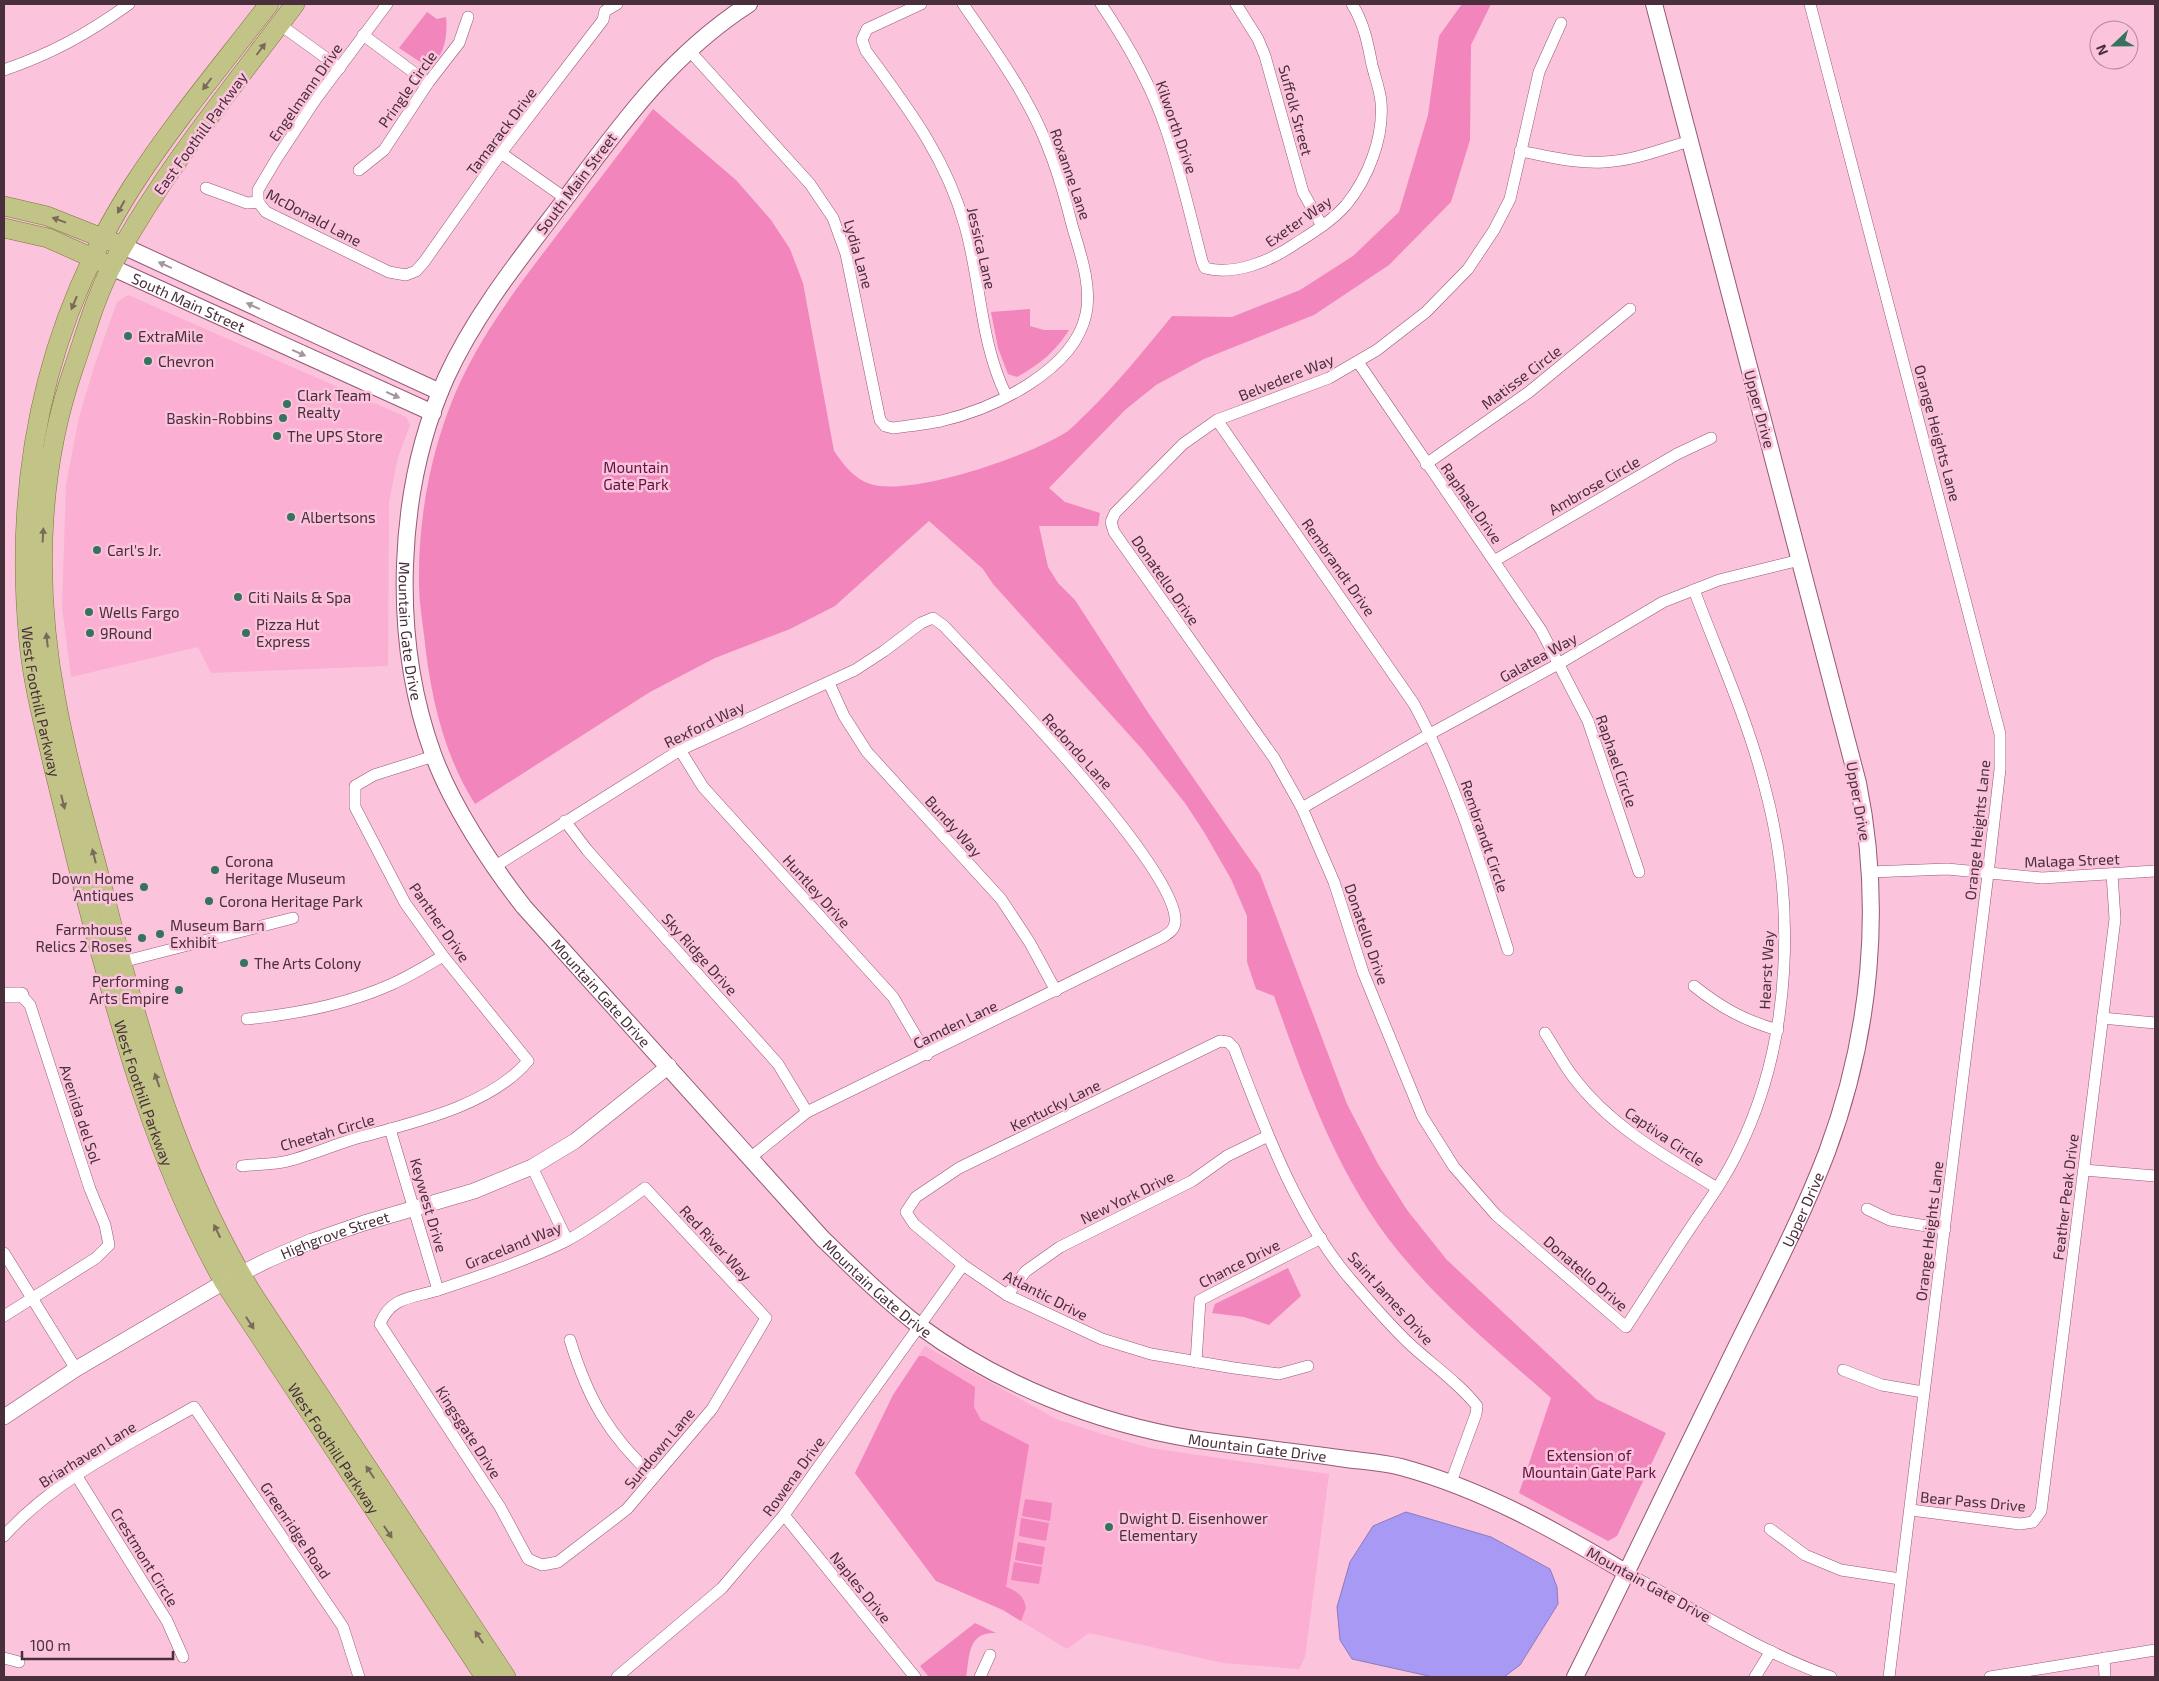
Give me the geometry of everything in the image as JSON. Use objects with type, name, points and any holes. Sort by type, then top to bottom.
[{"type":"main road","name":"East Foothill Parkway","points":[[94,258],[131,188],[165,139],[269,4]]},
{"type":"main road","points":[[279,24],[274,17],[281,4]]},
{"type":"main road","name":"East Foothill Parkway","points":[[111,267],[151,200],[185,150],[295,4]]},
{"type":"main road","name":"South Main Street","points":[[4,228],[48,238],[432,413],[440,392],[473,326],[532,242],[644,96],[688,49],[726,18],[749,4]]},
{"type":"main road","name":"Upper Drive","points":[[1575,1677],[1789,1237],[1826,1153],[1847,1092],[1865,1009],[1872,940],[1868,842],[1858,783],[1654,4]]},
{"type":"main road","name":"South Main Street","points":[[4,206],[47,216],[123,246],[440,392]]},
{"type":"main road","name":"West Foothill Parkway","points":[[94,258],[65,322],[48,374],[39,414],[31,454],[26,517],[26,582],[29,645],[40,708],[113,964]]},
{"type":"main road","name":"West Foothill Parkway","points":[[111,267],[70,379],[52,455],[44,518],[42,584],[47,643],[56,705],[138,1082],[162,1148],[201,1241],[232,1278],[506,1677]]},
{"type":"main road","points":[[278,344],[282,334],[288,332],[312,344],[329,342]]},
{"type":"main road","name":"Mountain Gate Drive","points":[[432,413],[409,506],[405,606],[411,661],[421,718],[434,756],[464,816],[494,867],[524,908],[669,1066],[828,1244],[874,1288],[919,1325],[1001,1375],[1098,1417],[1138,1428],[1190,1438],[1398,1466],[1471,1489],[1541,1524],[1626,1573]]},
{"type":"main road","name":"West Foothill Parkway","points":[[232,1278],[305,1408],[486,1677]]},
{"type":"street","points":[[4,70],[38,58],[88,33],[128,4]]},
{"type":"street","name":"Engelmann Drive","points":[[258,202],[258,190],[316,99],[387,4]]},
{"type":"street","name":"Tamarack Drive","points":[[406,275],[416,270],[424,262],[501,153],[603,20],[604,7],[617,4]]},
{"type":"street","name":"Jessica Lane","points":[[922,4],[867,29],[862,40],[866,51],[923,130],[947,174],[965,226],[988,350],[1006,395]]},
{"type":"street","name":"Roxanne Lane","points":[[885,426],[893,428],[941,420],[967,413],[1047,373],[1060,362],[1076,341],[1086,314],[1088,290],[1054,160],[1025,98],[963,4]]},
{"type":"street","name":"Kilworth Drive","points":[[1101,4],[1131,52],[1166,131],[1205,268]]},
{"type":"street","name":"Suffolk Street","points":[[1236,4],[1258,39],[1266,56],[1303,192],[1322,226]]},
{"type":"street","name":"Exeter Way","points":[[1205,268],[1212,270],[1245,266],[1265,261],[1322,226],[1345,205],[1361,183],[1372,159],[1380,126],[1381,102],[1366,36],[1352,4]]},
{"type":"street","name":"Orange Heights Lane","points":[[1810,4],[2000,734],[2000,769],[1988,874],[1889,1677]]},
{"type":"street","name":"Pringle Circle","points":[[359,170],[384,150],[428,83],[459,43],[468,17]]},
{"type":"street","name":"Belvedere Way","points":[[1111,522],[1115,513],[1183,444],[1217,420],[1329,378],[1358,362],[1377,350],[1426,312],[1468,269],[1494,230],[1510,199],[1539,72],[1561,23]]},
{"type":"street","points":[[279,24],[340,68]]},
{"type":"street","points":[[363,35],[428,83]]},
{"type":"street","name":"Lydia Lane","points":[[688,49],[810,184],[833,218],[846,254],[880,420],[885,426]]},
{"type":"street","points":[[1520,151],[1574,161],[1604,162],[1634,158],[1690,141]]},
{"type":"street","points":[[501,153],[565,198]]},
{"type":"street","name":"McDonald Lane","points":[[206,188],[247,204],[258,202],[266,212],[389,272],[406,275]]},
{"type":"street","name":"Matisse Circle","points":[[1426,464],[1529,392],[1630,308]]},
{"type":"street","name":"Raphael Drive","points":[[1358,362],[1541,630],[1560,663]]},
{"type":"street","name":"Rembrandt Drive","points":[[1217,420],[1369,636],[1414,704],[1430,734]]},
{"type":"street","name":"Ambrose Circle","points":[[1494,561],[1677,454],[1712,438]]},
{"type":"street","name":"Donatello Drive","points":[[1111,522],[1114,532],[1274,758],[1302,808],[1334,882],[1363,972],[1422,1116],[1454,1166],[1496,1214],[1626,1327]]},
{"type":"street","name":"Galatea Way","points":[[1302,808],[1430,734],[1560,663],[1663,602],[1719,580],[1800,560]]},
{"type":"street","name":"Hearst Way","points":[[1626,1327],[1717,1188],[1740,1148],[1762,1090],[1778,1030],[1784,957],[1783,879],[1765,785],[1749,736],[1694,590]]},
{"type":"street","name":"Rexford Way","points":[[494,867],[680,750],[829,683],[884,651],[921,623],[933,618]]},
{"type":"street","name":"Redondo Lane","points":[[933,618],[944,626],[1109,808],[1146,858],[1168,898],[1175,922]]},
{"type":"street","name":"Raphael Circle","points":[[1560,663],[1588,721],[1638,872]]},
{"type":"street","name":"Bundy Way","points":[[829,683],[844,716],[867,752],[1001,899],[1030,943],[1056,991]]},
{"type":"street","name":"Rembrandt Circle","points":[[1430,734],[1468,827],[1508,950]]},
{"type":"street","name":"Huntley Drive","points":[[680,750],[703,787],[893,997],[927,1055]]},
{"type":"street","name":"Panther Drive","points":[[434,756],[374,775],[356,786],[355,807],[405,902],[443,956],[528,1061]]},
{"type":"street","name":"Sky Ridge Drive","points":[[565,821],[587,850],[778,1064],[807,1112]]},
{"type":"street","name":"Malaga Street","points":[[1870,872],[1947,869],[2042,878],[2155,871]]},
{"type":"street","name":"Feather Peak Drive","points":[[2033,1522],[2041,1511],[2115,919],[2112,874]]},
{"type":"street","points":[[113,964],[292,918]]},
{"type":"street","name":"Camden Lane","points":[[750,1158],[807,1112],[927,1055],[1164,937],[1173,929],[1175,922]]},
{"type":"street","points":[[247,1019],[296,1014],[366,995],[393,984],[443,956]]},
{"type":"street","points":[[1694,986],[1724,1009],[1756,1024],[1778,1030]]},
{"type":"street","points":[[4,995],[21,995]]},
{"type":"street","name":"Avenida del Sol","points":[[21,995],[30,1005],[90,1189],[105,1225],[109,1246],[96,1258],[31,1298]]},
{"type":"street","points":[[2102,1018],[2155,1023]]},
{"type":"street","name":"Captiva Circle","points":[[1545,1032],[1574,1079],[1617,1122],[1656,1151],[1717,1188]]},
{"type":"street","name":"Kentucky Lane","points":[[906,1212],[916,1197],[959,1168],[1220,1042],[1228,1042]]},
{"type":"street","name":"Saint James Drive","points":[[1228,1042],[1234,1048],[1268,1136],[1294,1193],[1349,1278],[1382,1315],[1477,1406],[1476,1414],[1451,1482]]},
{"type":"street","name":"Cheetah Circle","points":[[242,1166],[287,1161],[425,1121],[460,1106],[516,1076],[528,1061]]},
{"type":"street","name":"Highgrove Street","points":[[4,1416],[76,1369],[232,1278],[312,1241],[364,1223],[415,1210],[474,1191],[532,1167],[575,1141],[669,1066]]},
{"type":"street","name":"Keywest Drive","points":[[390,1130],[438,1290]]},
{"type":"street","name":"New York Drive","points":[[1007,1295],[1026,1271],[1060,1246],[1192,1181],[1227,1156],[1268,1136]]},
{"type":"street","points":[[532,1167],[567,1240]]},
{"type":"street","points":[[2084,1170],[2155,1176]]},
{"type":"street","name":"Graceland Way","points":[[385,1310],[396,1302],[438,1290],[524,1259],[567,1240],[605,1217],[645,1188]]},
{"type":"street","name":"Red River Way","points":[[645,1188],[766,1318]]},
{"type":"street","points":[[1867,1209],[1890,1220],[1945,1229]]},
{"type":"street","name":"Atlantic Drive","points":[[906,1212],[914,1224],[963,1265],[1007,1295],[1102,1339],[1151,1354],[1279,1374],[1308,1366]]},
{"type":"street","name":"Chance Drive","points":[[1196,1362],[1200,1300],[1322,1238]]},
{"type":"street","points":[[4,1253],[76,1369]]},
{"type":"street","name":"Rowena Drive","points":[[617,1677],[722,1588],[784,1515],[963,1265]]},
{"type":"street","points":[[4,1316],[31,1298]]},
{"type":"street","name":"Kingsgate Drive","points":[[385,1310],[380,1324],[386,1336],[400,1353],[500,1507],[528,1559],[542,1565]]},
{"type":"street","name":"Sundown Lane","points":[[542,1565],[558,1562],[627,1509],[712,1409],[766,1318]]},
{"type":"street","points":[[570,1340],[582,1380],[599,1412],[625,1450],[654,1477]]},
{"type":"street","points":[[1843,1370],[1882,1385],[1923,1392]]},
{"type":"street","name":"Briarhaven Lane","points":[[4,1536],[24,1514],[76,1475],[194,1407]]},
{"type":"street","name":"Greenridge Road","points":[[194,1407],[343,1627],[359,1677]]},
{"type":"street","name":"Crestmont Circle","points":[[76,1475],[167,1621],[183,1657]]},
{"type":"street","name":"Bear Pass Drive","points":[[1911,1510],[2020,1524],[2033,1522]]},
{"type":"street","name":"Naples Drive","points":[[784,1515],[915,1677]]},
{"type":"street","points":[[1770,1528],[1805,1555],[1841,1570],[1900,1579]]},
{"type":"street","name":"Mountain Gate Drive","points":[[1626,1573],[1803,1668],[1831,1677]]},
{"type":"street","points":[[1990,1677],[2155,1650]]},
{"type":"street","points":[[1755,1677],[1771,1651]]},
{"type":"street","points":[[980,1677],[990,1655]]},
{"type":"street","points":[[4,1658],[19,1662]]},
{"type":"street","points":[[2104,1658],[2105,1677]]},
{"type":"shaded area","points":[[128,295],[406,417],[410,425],[398,457],[389,502],[388,666],[211,673],[198,647],[71,677],[62,607],[66,485],[79,417],[95,364],[117,302]]},
{"type":"shaded area","name":"Dwight D. Eisenhower Elementary","points":[[925,1346],[1056,1419],[1102,1434],[1150,1448],[1329,1474],[1305,1657],[1299,1669],[1223,1663],[1089,1633],[1067,1649],[1003,1610],[936,1581],[855,1473],[893,1395]]},
{"type":"shaded area","points":[[1406,1512],[1491,1537],[1550,1569],[1557,1587],[1558,1604],[1520,1665],[1504,1677],[1433,1677],[1352,1659],[1340,1640],[1337,1607],[1350,1562],[1373,1526]]},
{"type":"green space","name":"Mountain Gate Park","points":[[1462,4],[1491,4],[1471,45],[1470,140],[1451,202],[1389,265],[1314,315],[1204,359],[1156,385],[1125,410],[1049,488],[1065,502],[1100,513],[1098,526],[1039,526],[1048,567],[1058,583],[1075,600],[1149,714],[1260,874],[1347,1104],[1378,1164],[1407,1210],[1447,1260],[1596,1399],[1666,1433],[1617,1536],[1608,1541],[1519,1493],[1551,1398],[1433,1291],[1398,1251],[1376,1222],[1357,1192],[1340,1161],[1311,1096],[1274,996],[1256,989],[1247,962],[1247,916],[1231,879],[1185,803],[1142,749],[993,584],[983,569],[929,521],[835,606],[790,629],[715,658],[650,692],[475,804],[454,765],[434,701],[420,603],[420,540],[426,496],[435,452],[458,386],[469,364],[509,299],[653,109],[736,180],[771,220],[790,249],[803,283],[834,451],[849,470],[870,484],[889,486],[913,485],[940,480],[998,463],[1065,433],[1110,390],[1172,316],[1232,317],[1300,290],[1353,256],[1399,212],[1428,115],[1439,36]]},
{"type":"green space","points":[[427,12],[437,19],[446,17],[446,39],[437,59],[425,65],[399,48]]},
{"type":"green space","points":[[1030,309],[1030,326],[1044,330],[1069,330],[1046,357],[1017,377],[1008,374],[998,348],[991,312]]},
{"type":"green space","points":[[1288,1268],[1301,1296],[1269,1325],[1244,1317],[1212,1313],[1215,1304]]},
{"type":"green space","points":[[919,1356],[924,1356],[975,1387],[974,1407],[981,1420],[1029,1445],[1006,1587],[1017,1592],[1024,1600],[1026,1608],[1021,1621],[1003,1610],[936,1581],[855,1473],[893,1395]]},
{"type":"green space","points":[[1025,1499],[1052,1503],[1050,1521],[1022,1516]]},
{"type":"green space","points":[[1021,1518],[1049,1523],[1046,1541],[1019,1536]]},
{"type":"green space","points":[[1018,1542],[1045,1547],[1042,1565],[1015,1560]]},
{"type":"green space","points":[[1014,1562],[1042,1567],[1039,1584],[1011,1580]]},
{"type":"green space","points":[[975,1623],[996,1633],[980,1636],[975,1641],[970,1654],[966,1677],[929,1677],[920,1666]]},
{"type":"place","name":"ExtraMile","points":[[128,336]]},
{"type":"place","name":"Chevron","points":[[148,361]]},
{"type":"place","name":"Clark Team Realty","points":[[287,404]]},
{"type":"place","name":"Baskin-Robbins","points":[[283,418]]},
{"type":"place","name":"The UPS Store","points":[[277,436]]},
{"type":"place","name":"Albertsons","points":[[291,517]]},
{"type":"place","name":"Carl's Jr.","points":[[97,550]]},
{"type":"place","name":"Citi Nails & Spa","points":[[238,597]]},
{"type":"place","name":"Wells Fargo","points":[[89,612]]},
{"type":"place","name":"9Round","points":[[90,633]]},
{"type":"place","name":"Pizza Hut Express","points":[[246,633]]},
{"type":"place","name":"Corona Heritage Museum","points":[[215,870]]},
{"type":"place","name":"Down Home Antiques","points":[[144,887]]},
{"type":"place","name":"Corona Heritage Park","points":[[209,901]]},
{"type":"place","name":"Museum Barn Exhibit","points":[[160,934]]},
{"type":"place","name":"Farmhouse Relics 2 Roses","points":[[142,938]]},
{"type":"place","name":"The Arts Colony","points":[[244,963]]},
{"type":"place","name":"Performing Arts Empire","points":[[179,990]]},
{"type":"place","name":"Dwight D. Eisenhower Elementary","points":[[1109,1527]]},
{"type":"park label","name":"Extension of Mountain Gate Park","points":[[1589,1464]]}]
